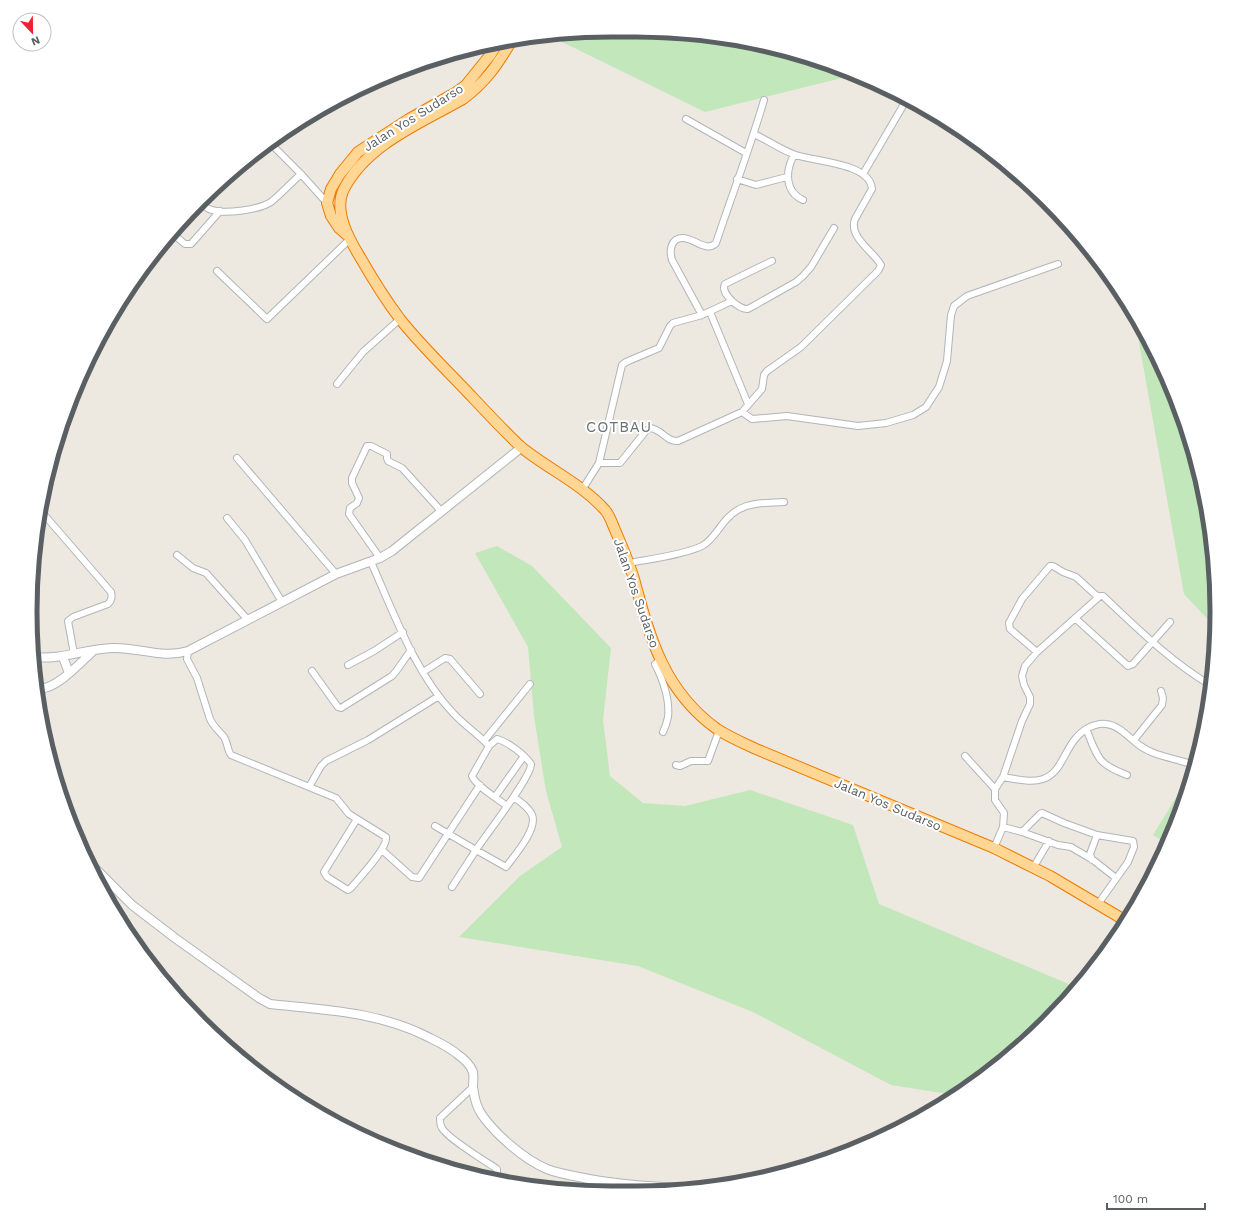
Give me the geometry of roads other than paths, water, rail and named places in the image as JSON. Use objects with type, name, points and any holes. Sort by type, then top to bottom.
[{"type":"highway","name":"Jalan Yos Sudarso","points":[[508,47],[496,66],[474,91],[463,99],[384,144],[370,154],[344,190],[341,198],[340,209],[348,237],[373,281],[400,319],[434,358],[495,422],[522,447],[582,490],[607,512],[629,563],[649,633],[660,660],[685,699],[700,716],[719,730],[756,749],[994,848],[1033,868],[1121,918]]},
{"type":"highway","name":"Jalan Yos Sudarso","points":[[348,237],[338,228],[331,216],[327,202],[340,174],[358,152],[466,85],[494,49]]},
{"type":"street","points":[[702,315],[672,260],[670,247],[676,240],[684,238],[704,245],[712,246],[716,242],[746,153],[754,134],[764,100]]},
{"type":"street","points":[[863,174],[905,104]]},
{"type":"street","points":[[686,119],[746,153]]},
{"type":"street","points":[[599,463],[620,463],[650,428],[656,429],[670,440],[678,441],[742,412],[762,389],[764,376],[767,371],[801,347],[881,268],[880,263],[856,235],[853,225],[872,189],[869,179],[863,174],[847,166],[794,155],[754,134]]},
{"type":"street","points":[[274,147],[327,202]]},
{"type":"street","points":[[794,155],[791,160],[787,177],[794,195],[803,200]]},
{"type":"street","points":[[205,206],[210,209],[220,211],[250,209],[267,204],[301,174]]},
{"type":"street","points":[[737,179],[756,185],[787,177]]},
{"type":"street","points":[[177,237],[185,244],[191,244],[220,211]]},
{"type":"street","points":[[772,261],[725,284],[723,287],[724,290],[732,301],[744,309],[748,309],[796,282],[811,267],[834,228]]},
{"type":"street","points":[[217,271],[267,319],[348,237]]},
{"type":"street","points":[[742,412],[752,419],[787,416],[858,426],[886,423],[913,415],[926,407],[939,387],[947,360],[954,306],[967,296],[1058,264]]},
{"type":"street","points":[[582,490],[599,463],[622,365],[659,348],[673,323],[702,315],[732,301]]},
{"type":"street","points":[[710,312],[748,404]]},
{"type":"street","points":[[337,384],[363,352],[400,319]]},
{"type":"street","points":[[380,558],[349,514],[350,508],[357,503],[359,498],[352,483],[352,478],[367,446],[371,446],[387,454],[388,461],[402,468],[442,512]]},
{"type":"street","points":[[39,657],[63,657],[114,648],[171,654],[188,650],[336,574],[371,562],[392,551],[522,447]]},
{"type":"street","points":[[237,458],[336,574]]},
{"type":"street","points":[[629,563],[687,551],[701,546],[711,538],[727,517],[746,506],[755,503],[784,502]]},
{"type":"street","points":[[45,516],[111,592],[112,596],[108,604],[74,617],[68,621],[74,654]]},
{"type":"street","points":[[227,518],[245,540],[282,602]]},
{"type":"street","points":[[177,554],[193,568],[206,573],[248,620]]},
{"type":"street","points":[[371,562],[411,650],[423,672],[439,696],[453,713],[489,746]]},
{"type":"street","points":[[1037,652],[1010,629],[1009,623],[1022,599],[1050,566],[1076,577],[1098,597]]},
{"type":"street","points":[[994,848],[1003,827],[1005,817],[1003,810],[995,800],[995,789],[1003,777],[1022,721],[1030,704],[1030,697],[1023,680],[1023,671],[1025,666],[1037,652],[1098,597],[1103,596],[1152,643],[1205,682]]},
{"type":"street","points":[[1075,618],[1128,666],[1133,664],[1170,622]]},
{"type":"street","points":[[348,665],[374,651],[403,632]]},
{"type":"street","points":[[188,650],[187,659],[197,678],[212,725],[224,738],[228,752],[231,755],[336,798],[350,814],[386,837],[387,841],[382,850],[348,890],[324,874],[324,872],[357,819]]},
{"type":"street","points":[[312,671],[338,707],[341,708],[392,676],[398,670],[411,650]]},
{"type":"street","points":[[42,689],[53,685],[69,673],[93,651]]},
{"type":"street","points":[[63,657],[69,673]]},
{"type":"street","points":[[423,672],[445,658],[450,659],[480,694]]},
{"type":"street","points":[[660,660],[655,664],[663,681],[668,705],[668,717],[663,732]]},
{"type":"street","points":[[484,741],[530,684]]},
{"type":"street","points":[[1134,740],[1162,705],[1163,698],[1161,691]]},
{"type":"street","points":[[309,787],[321,766],[326,761],[368,740],[439,696]]},
{"type":"street","points":[[1003,777],[1035,781],[1050,776],[1060,765],[1072,741],[1086,729],[1099,724],[1112,725],[1149,751],[1158,755],[1189,763]]},
{"type":"street","points":[[1086,729],[1103,763],[1127,775]]},
{"type":"street","points":[[676,765],[680,766],[692,761],[708,762],[719,730]]},
{"type":"street","points":[[452,887],[476,850],[514,797],[531,766],[530,762],[524,756],[499,739],[495,739],[489,746],[472,778],[507,806]]},
{"type":"street","points":[[495,797],[524,756]]},
{"type":"street","points":[[965,756],[995,789]]},
{"type":"street","points":[[382,850],[412,877],[416,878],[421,875],[480,785]]},
{"type":"street","points":[[435,826],[506,867],[529,833],[533,818],[532,814],[514,797]]},
{"type":"street","points":[[1022,832],[1042,813],[1064,824],[1097,835],[1134,843],[1134,847],[1128,862],[1098,904]]},
{"type":"street","points":[[1003,827],[1058,845],[1071,847],[1093,860],[1116,878]]},
{"type":"street","points":[[1093,860],[1090,854],[1097,835]]},
{"type":"street","points":[[1033,868],[1049,841]]},
{"type":"street","points":[[100,873],[132,905],[175,938],[259,998],[270,1004],[340,1010],[375,1017],[412,1029],[456,1053],[468,1063],[473,1071],[473,1087],[479,1110],[493,1129],[519,1152],[547,1169],[587,1179],[652,1186]]},
{"type":"street","points":[[473,1087],[440,1118],[440,1125],[444,1131],[496,1169],[496,1174]]},
{"type":"district","name":"COTBAU","points":[[619,427]]}]
